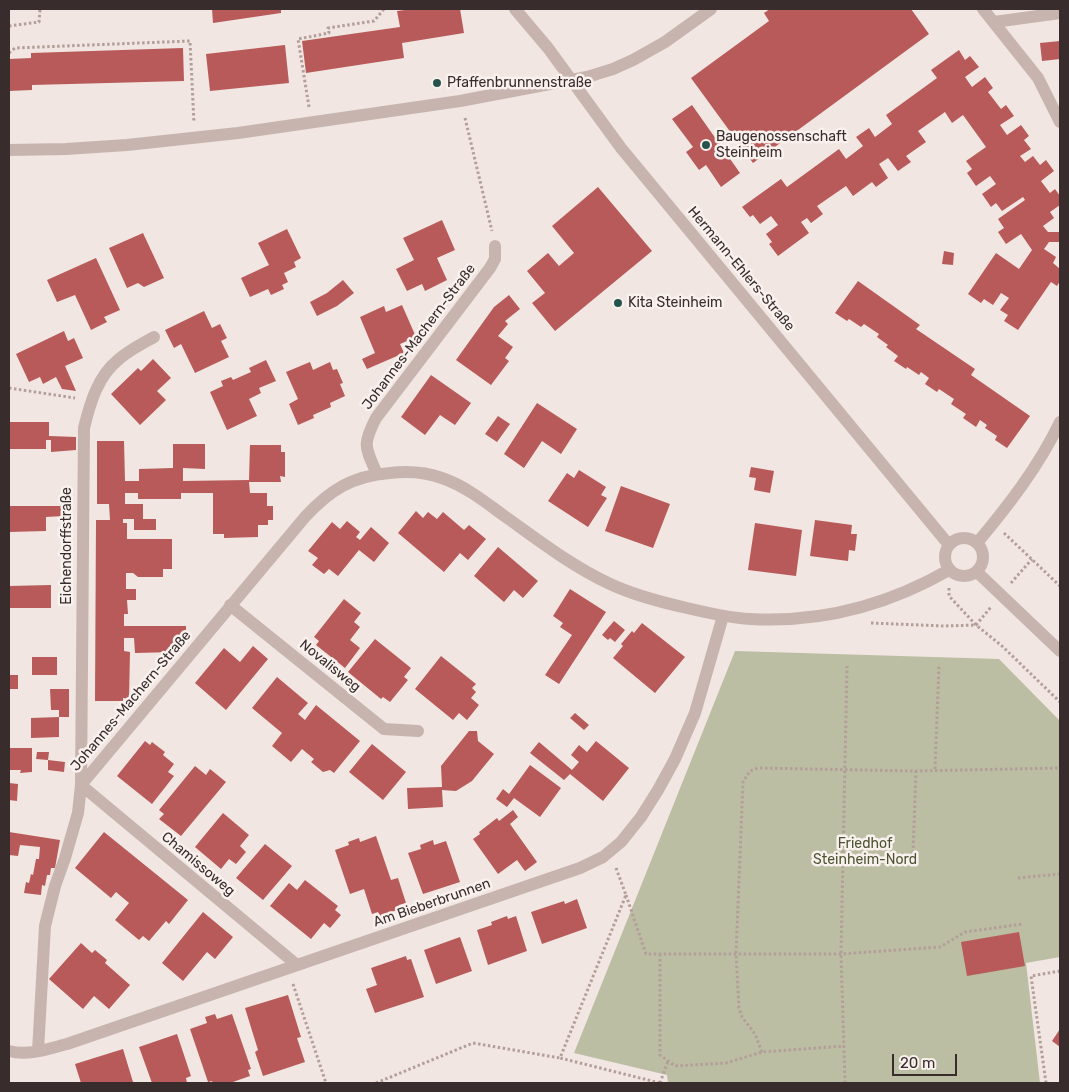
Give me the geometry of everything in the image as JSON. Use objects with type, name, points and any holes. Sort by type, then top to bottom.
[{"type":"street","name":"Hermann-Ehlers-Straße","points":[[515,9],[548,48],[621,148],[949,545]]},
{"type":"street","points":[[9,150],[66,149],[195,138],[460,101],[572,80],[613,69],[633,60],[665,42],[711,9]]},
{"type":"street","points":[[983,9],[1038,78],[1060,122]]},
{"type":"street","points":[[994,22],[1060,14]]},
{"type":"street","name":"Johannes-Machern-Straße","points":[[377,474],[366,450],[367,440],[373,423],[490,268],[495,259],[495,246]]},
{"type":"street","name":"Eichendorffstraße","points":[[81,785],[84,428],[92,400],[100,382],[116,361],[154,337]]},
{"type":"street","points":[[977,543],[1033,468],[1060,422]]},
{"type":"street","name":"Johannes-Machern-Straße","points":[[38,1051],[45,926],[54,886],[70,843],[78,813],[81,785],[320,500],[345,484],[377,474],[404,472],[426,474],[455,483],[475,494],[572,563],[601,580],[658,601],[723,616],[750,619],[782,619],[834,615],[897,596],[925,584],[949,570]]},
{"type":"street","points":[[963,538],[977,543],[983,556],[983,562],[977,572],[966,577],[957,576],[949,570],[945,563],[944,554],[954,540],[963,538]]},
{"type":"street","points":[[977,572],[1060,650]]},
{"type":"street","name":"Novalisweg","points":[[230,605],[384,729],[418,731]]},
{"type":"street","name":"Am Bieberbrunnen","points":[[9,1051],[19,1054],[67,1044],[593,862],[610,851],[626,836],[641,817],[675,759],[695,713],[723,616]]},
{"type":"street","name":"Chamissoweg","points":[[81,785],[292,966]]},
{"type":"path","points":[[9,26],[39,22],[40,9]]},
{"type":"path","points":[[312,122],[298,39],[329,33],[328,28],[374,21],[384,9]]},
{"type":"path","points":[[9,53],[15,48],[190,41],[195,138]]},
{"type":"path","points":[[460,101],[495,246]]},
{"type":"path","points":[[9,388],[92,400]]},
{"type":"path","points":[[993,523],[1060,586]]},
{"type":"path","points":[[949,570],[949,596],[976,625],[1002,646],[1060,702]]},
{"type":"path","points":[[868,623],[944,626],[976,625]]},
{"type":"path","points":[[845,1083],[841,954],[847,666]]},
{"type":"path","points":[[935,769],[939,666]]},
{"type":"path","points":[[762,1052],[755,1034],[742,1017],[739,1008],[736,954],[743,782],[750,772],[758,768],[916,771],[935,769],[1006,770],[1060,768]]},
{"type":"path","points":[[913,853],[916,771]]},
{"type":"path","points":[[610,851],[646,954],[841,954],[940,947],[965,932],[1023,924]]},
{"type":"path","points":[[1018,878],[1060,874]]},
{"type":"path","points":[[560,1058],[626,895]]},
{"type":"path","points":[[660,954],[660,1055],[675,1066],[726,1063],[762,1052],[844,1046]]},
{"type":"path","points":[[292,966],[326,1083]]},
{"type":"path","points":[[1046,1083],[1031,976],[1060,971]]},
{"type":"path","points":[[376,1083],[473,1043],[560,1058],[660,1083],[668,1061]]},
{"type":"green space","name":"Friedhof Steinheim-Nord","points":[[735,651],[999,659],[1060,721],[1060,957],[1026,963],[1040,1083],[668,1083],[667,1075],[574,1053]]},
{"type":"building","points":[[212,9],[281,9],[281,13],[213,23]]},
{"type":"building","points":[[460,9],[464,33],[402,43],[404,58],[306,73],[302,41],[400,27],[397,11]]},
{"type":"building","points":[[770,9],[911,9],[929,34],[753,163],[691,78],[769,21],[764,13]]},
{"type":"building","points":[[1060,41],[1060,59],[1042,61],[1040,43]]},
{"type":"building","points":[[285,45],[289,83],[210,91],[206,54]]},
{"type":"building","points":[[183,48],[184,81],[32,85],[32,90],[9,91],[9,59],[31,58],[31,53]]},
{"type":"building","points":[[959,50],[965,60],[970,56],[979,67],[965,77],[972,87],[985,77],[993,88],[988,92],[1001,109],[1006,105],[1014,116],[1000,125],[1007,135],[1021,125],[1029,136],[1024,140],[1031,149],[1020,156],[1025,162],[1033,156],[1040,165],[1046,160],[1054,171],[1041,181],[1050,193],[1055,189],[1060,196],[1060,205],[1050,212],[1054,218],[1043,226],[1048,232],[1060,232],[1060,242],[1049,242],[1044,249],[1056,257],[1053,263],[1060,269],[1060,281],[1057,286],[1051,282],[1018,330],[1004,321],[1008,315],[1000,310],[1009,298],[1001,293],[993,305],[984,299],[981,303],[968,294],[996,253],[1019,269],[1032,250],[1021,234],[1006,244],[998,232],[1004,228],[998,219],[1025,200],[1023,197],[1002,211],[996,203],[991,207],[982,194],[996,184],[990,176],[976,186],[967,173],[972,169],[966,161],[986,147],[963,115],[952,123],[945,112],[918,131],[926,142],[906,156],[911,162],[898,171],[888,158],[879,164],[888,178],[876,187],[872,182],[853,196],[846,186],[817,206],[823,214],[811,223],[807,218],[801,222],[809,233],[778,256],[769,244],[772,242],[766,234],[778,225],[771,216],[760,224],[753,215],[750,217],[742,207],[781,179],[787,187],[839,149],[846,159],[863,146],[856,137],[869,128],[875,137],[892,124],[886,115],[937,78],[931,70]]},
{"type":"building","points":[[692,105],[740,173],[721,187],[706,165],[699,170],[686,152],[693,147],[672,119]]},
{"type":"building","points":[[598,187],[652,251],[555,331],[532,303],[545,293],[527,271],[548,253],[559,266],[574,253],[552,226]]},
{"type":"building","points":[[442,220],[455,250],[437,258],[447,280],[425,291],[422,284],[407,291],[396,269],[414,260],[403,238]]},
{"type":"building","points":[[287,229],[301,258],[294,262],[296,267],[284,273],[288,282],[282,285],[284,289],[271,295],[268,289],[250,297],[241,278],[269,265],[258,243]]},
{"type":"building","points":[[143,233],[164,278],[144,287],[138,283],[127,288],[109,248]]},
{"type":"building","points":[[944,251],[954,253],[953,265],[942,264]]},
{"type":"building","points":[[96,258],[120,310],[104,317],[107,322],[91,330],[75,295],[57,302],[47,280]]},
{"type":"building","points":[[343,280],[354,293],[337,306],[317,316],[310,302],[327,293]]},
{"type":"building","points":[[858,281],[920,325],[916,329],[975,369],[971,375],[1030,416],[1007,448],[995,440],[997,436],[985,428],[987,425],[980,420],[976,427],[963,418],[966,414],[951,404],[954,399],[939,389],[937,392],[925,384],[929,378],[921,372],[919,375],[907,367],[906,369],[894,361],[898,356],[877,337],[879,334],[864,324],[861,327],[835,313]]},
{"type":"building","points":[[509,295],[520,309],[505,321],[508,324],[498,336],[513,347],[505,358],[509,361],[491,385],[456,360],[494,307]]},
{"type":"building","points":[[402,305],[416,337],[400,344],[404,353],[367,369],[362,359],[375,353],[360,317],[384,306],[386,312]]},
{"type":"building","points":[[204,311],[212,328],[220,324],[227,338],[221,341],[229,357],[195,373],[181,344],[174,348],[165,330]]},
{"type":"building","points":[[64,331],[68,341],[74,338],[83,358],[65,366],[76,391],[62,389],[56,377],[43,384],[40,377],[29,382],[16,354]]},
{"type":"building","points":[[153,359],[171,378],[157,391],[166,400],[140,425],[111,394],[138,368],[141,371]]},
{"type":"building","points":[[266,360],[276,381],[259,388],[261,393],[249,399],[257,416],[227,430],[210,392],[223,386],[221,381],[231,377],[233,380],[251,372],[249,368]]},
{"type":"building","points":[[310,362],[313,370],[330,362],[333,370],[337,369],[343,383],[340,384],[345,396],[330,403],[331,407],[313,415],[314,418],[298,425],[289,404],[298,399],[286,372]]},
{"type":"building","points":[[431,375],[471,403],[455,425],[440,415],[425,435],[401,417]]},
{"type":"building","points":[[537,403],[577,429],[561,454],[542,441],[524,468],[504,454]]},
{"type":"building","points":[[498,416],[510,424],[497,442],[485,434]]},
{"type":"building","points":[[9,422],[49,422],[49,436],[76,437],[76,450],[51,452],[51,440],[46,440],[46,449],[9,449]]},
{"type":"building","points":[[97,441],[124,441],[125,481],[139,481],[139,469],[173,468],[173,444],[205,444],[205,469],[183,468],[183,481],[249,480],[250,445],[281,445],[281,452],[285,452],[285,477],[280,476],[281,482],[249,482],[250,493],[267,493],[267,506],[273,506],[273,520],[268,520],[268,525],[258,525],[258,537],[224,538],[224,534],[213,534],[213,493],[181,493],[181,499],[138,499],[138,493],[125,493],[125,504],[143,504],[143,519],[156,519],[156,530],[134,530],[134,519],[123,519],[123,523],[127,523],[127,539],[172,539],[172,569],[163,569],[163,577],[138,577],[133,573],[126,573],[126,589],[136,589],[136,600],[127,600],[128,614],[124,614],[124,626],[186,626],[186,638],[176,638],[176,652],[135,653],[134,638],[124,638],[124,651],[130,652],[129,699],[123,698],[123,701],[95,701],[96,520],[110,520],[109,504],[97,504]]},
{"type":"building","points":[[751,467],[774,471],[770,493],[754,490],[756,478],[749,477]]},
{"type":"building","points":[[579,470],[606,487],[601,495],[607,498],[588,527],[548,501],[567,473],[574,478]]},
{"type":"building","points":[[621,486],[670,504],[653,548],[605,531]]},
{"type":"building","points":[[9,506],[63,506],[63,516],[46,517],[46,531],[9,532]]},
{"type":"building","points":[[416,511],[423,518],[428,512],[437,519],[443,512],[464,530],[469,525],[486,539],[468,560],[460,553],[444,572],[398,533]]},
{"type":"building","points":[[815,520],[852,525],[851,534],[857,534],[855,551],[849,550],[848,561],[810,556]]},
{"type":"building","points":[[347,521],[360,532],[356,537],[360,540],[371,527],[389,543],[374,562],[359,550],[338,576],[329,569],[324,574],[312,565],[318,558],[308,551],[332,522],[340,529]]},
{"type":"building","points":[[755,523],[802,530],[796,576],[748,570]]},
{"type":"building","points":[[498,547],[538,581],[523,598],[514,590],[504,602],[474,576]]},
{"type":"building","points":[[51,585],[51,608],[9,608],[9,586]]},
{"type":"building","points":[[570,589],[606,612],[559,684],[545,675],[572,635],[560,627],[563,623],[553,616]]},
{"type":"building","points":[[344,599],[361,613],[354,622],[360,627],[350,640],[360,648],[345,668],[316,645],[319,641],[314,637]]},
{"type":"building","points":[[614,621],[625,630],[615,642],[610,638],[608,640],[602,635]]},
{"type":"building","points":[[642,623],[685,657],[655,693],[613,658],[623,646],[621,644]]},
{"type":"building","points":[[375,639],[411,668],[404,677],[408,680],[390,702],[383,697],[381,699],[348,672]]},
{"type":"building","points":[[253,646],[268,659],[226,710],[195,683],[224,648],[240,662]]},
{"type":"building","points":[[441,656],[476,684],[472,688],[476,692],[471,698],[479,705],[467,720],[459,713],[453,720],[415,689]]},
{"type":"building","points":[[32,657],[57,657],[57,675],[32,675]]},
{"type":"building","points":[[9,675],[18,675],[18,689],[9,689]]},
{"type":"building","points":[[277,677],[308,703],[298,714],[305,720],[316,705],[360,741],[334,773],[330,770],[323,772],[311,762],[314,759],[302,749],[291,762],[272,746],[282,733],[252,708]]},
{"type":"building","points":[[50,689],[69,689],[69,717],[59,717],[59,710],[51,710]]},
{"type":"building","points":[[575,713],[589,725],[584,730],[570,718]]},
{"type":"building","points":[[59,717],[59,737],[31,738],[31,718]]},
{"type":"building","points":[[469,731],[477,731],[478,741],[494,754],[472,781],[456,791],[442,790],[443,807],[408,809],[407,788],[442,787],[441,766]]},
{"type":"building","points":[[145,741],[150,745],[152,742],[165,752],[163,755],[174,764],[168,772],[174,776],[152,804],[117,776]]},
{"type":"building","points":[[596,741],[629,768],[603,801],[570,774],[564,780],[530,753],[539,742],[572,770],[579,762],[571,755],[579,745],[587,752]]},
{"type":"building","points":[[372,744],[406,772],[383,800],[349,772]]},
{"type":"building","points":[[9,748],[32,748],[32,772],[20,773],[21,770],[9,770]]},
{"type":"building","points":[[37,752],[49,752],[48,760],[36,759]]},
{"type":"building","points":[[48,760],[65,762],[64,772],[48,770]]},
{"type":"building","points":[[530,765],[561,788],[540,817],[514,798],[507,807],[496,799],[503,789],[509,794]]},
{"type":"building","points":[[195,766],[206,775],[210,769],[226,782],[181,836],[159,819],[164,814],[159,810]]},
{"type":"building","points":[[9,783],[18,784],[17,801],[9,800]]},
{"type":"building","points":[[513,810],[518,817],[510,824],[537,862],[525,871],[517,860],[498,874],[473,839],[497,818],[499,821]]},
{"type":"building","points":[[223,813],[249,835],[240,846],[246,852],[236,864],[229,859],[221,869],[195,847]]},
{"type":"building","points":[[9,832],[60,840],[55,868],[51,868],[50,875],[47,875],[45,886],[42,885],[41,895],[24,893],[26,882],[29,883],[31,874],[33,875],[36,859],[39,859],[40,847],[20,845],[18,856],[9,855]]},
{"type":"building","points":[[104,832],[188,900],[169,924],[166,921],[149,941],[143,936],[139,940],[115,920],[129,903],[116,892],[111,898],[75,868]]},
{"type":"building","points":[[376,836],[391,880],[398,878],[406,903],[399,905],[400,909],[380,916],[378,912],[372,914],[364,889],[350,894],[335,850],[349,845],[348,842],[359,838],[360,842]]},
{"type":"building","points":[[433,840],[434,845],[446,841],[460,882],[423,894],[408,853],[421,849],[420,845]]},
{"type":"building","points":[[265,844],[292,866],[263,900],[236,878]]},
{"type":"building","points":[[305,880],[338,906],[335,910],[341,915],[330,928],[324,923],[311,939],[270,906],[289,883],[297,890]]},
{"type":"building","points":[[577,899],[587,928],[542,944],[531,912],[564,901],[565,904]]},
{"type":"building","points":[[203,912],[233,937],[215,959],[207,952],[183,981],[162,963]]},
{"type":"building","points":[[507,916],[508,919],[516,916],[527,951],[488,965],[477,930],[492,925],[491,922]]},
{"type":"building","points":[[1019,932],[1025,966],[967,976],[961,942]]},
{"type":"building","points":[[460,937],[472,971],[436,984],[424,950]]},
{"type":"building","points":[[81,943],[92,953],[95,950],[107,960],[105,963],[130,985],[109,1009],[94,996],[83,1009],[49,979]]},
{"type":"building","points":[[406,956],[407,960],[411,959],[424,997],[375,1013],[366,989],[377,985],[371,968]]},
{"type":"building","points":[[288,995],[301,1037],[297,1038],[305,1062],[263,1076],[255,1052],[258,1050],[245,1008]]},
{"type":"building","points":[[215,1014],[217,1019],[232,1014],[251,1069],[248,1070],[250,1076],[230,1083],[208,1082],[190,1029],[207,1023],[205,1017]]},
{"type":"building","points":[[1060,1029],[1060,1047],[1052,1041]]},
{"type":"building","points":[[177,1034],[191,1076],[186,1078],[187,1083],[152,1083],[139,1047]]},
{"type":"building","points":[[123,1049],[133,1082],[81,1083],[75,1064]]},
{"type":"place","name":"Pfaffenbrunnenstraße","points":[[437,83]]},
{"type":"place","name":"Baugenossenschaft Steinheim","points":[[706,145]]},
{"type":"place","name":"Kita Steinheim","points":[[618,303]]}]
